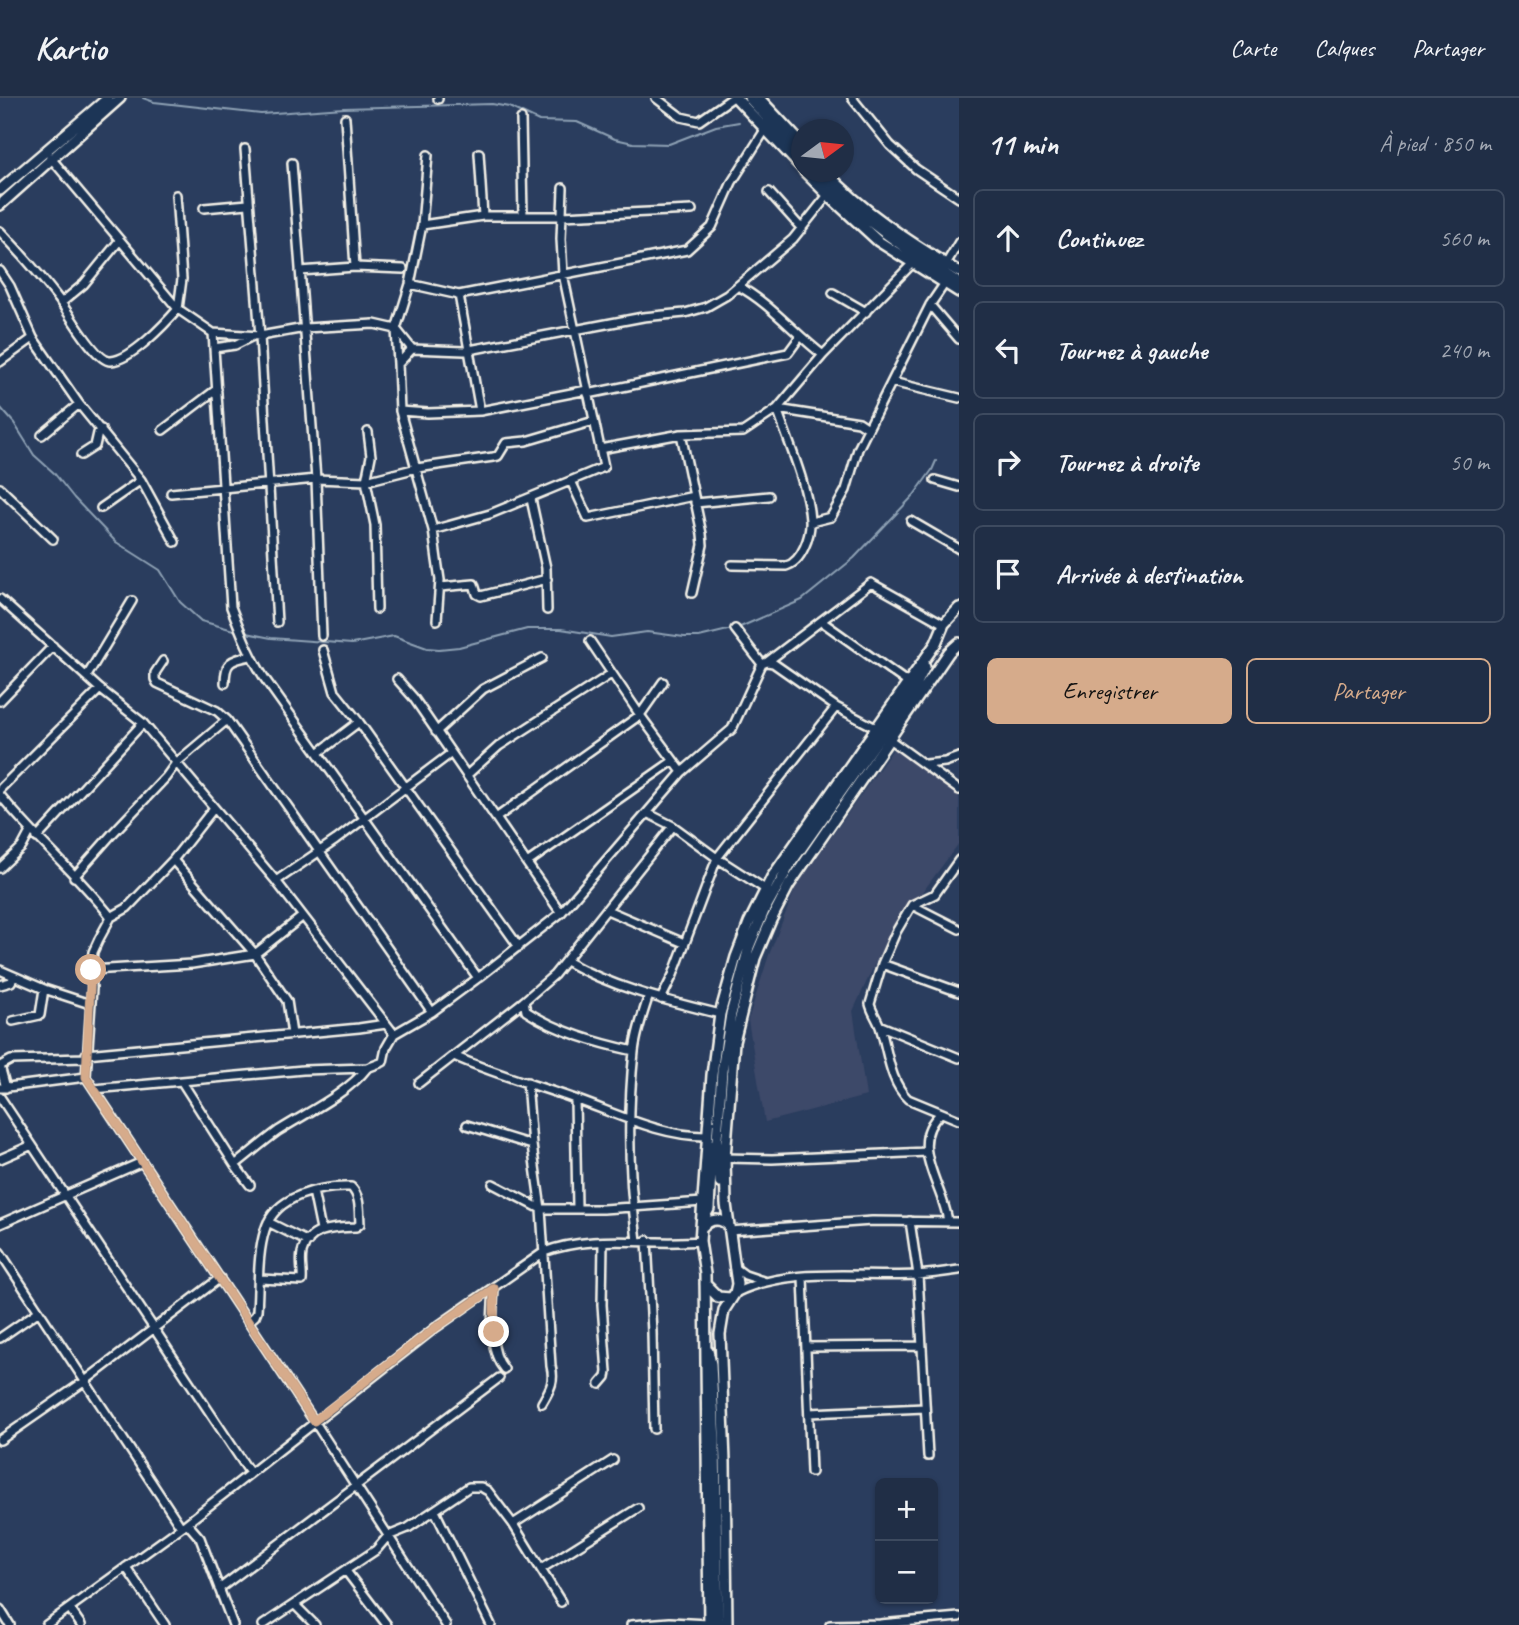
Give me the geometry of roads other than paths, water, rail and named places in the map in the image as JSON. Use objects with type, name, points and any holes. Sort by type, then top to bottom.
[{"type":"main road","points":[[0,205],[48,154],[108,98]]},
{"type":"main road","points":[[0,190],[120,98]]},
{"type":"main road","points":[[734,98],[791,157]]},
{"type":"main road","points":[[749,98],[791,144]]},
{"type":"main road","points":[[759,98],[791,132]]},
{"type":"main road","points":[[815,182],[878,241],[959,292]]},
{"type":"main road","points":[[826,182],[873,226],[959,283]]},
{"type":"main road","points":[[835,182],[889,227],[959,272]]},
{"type":"main road","points":[[729,1225],[721,1200],[717,1139],[722,1070],[731,1014],[749,947],[764,911],[792,863],[911,685],[943,628],[959,608]]},
{"type":"main road","points":[[943,628],[945,642],[955,647]]},
{"type":"main road","points":[[709,1625],[705,1284],[700,1241],[706,1136],[720,1014],[736,957],[765,889],[876,728],[911,685],[926,678],[937,660],[955,647]]},
{"type":"main road","points":[[718,1625],[712,1364],[714,1330],[733,1295],[737,1275],[729,1225],[725,1158],[734,1042],[755,958],[789,885],[955,647]]},
{"type":"main road","points":[[702,1223],[709,1209],[712,1152],[717,1139]]},
{"type":"main road","points":[[702,1223],[721,1220],[729,1225]]},
{"type":"main road","points":[[705,1284],[718,1297],[733,1295]]},
{"type":"main road","points":[[704,1313],[712,1364]]},
{"type":"main road","points":[[720,1320],[728,1571],[727,1625]]},
{"type":"street","points":[[656,98],[681,117],[693,121],[708,116],[734,98]]},
{"type":"street","points":[[852,98],[890,145],[916,169],[959,198]]},
{"type":"street","points":[[345,118],[355,267]]},
{"type":"street","points":[[521,119],[523,216]]},
{"type":"street","points":[[410,285],[459,295],[687,250],[712,227],[732,181],[765,130]]},
{"type":"street","points":[[245,149],[277,622]]},
{"type":"street","points":[[479,153],[483,216]]},
{"type":"street","points":[[48,154],[119,242],[178,309],[212,333],[257,336]]},
{"type":"street","points":[[428,155],[422,225],[410,285],[396,329],[400,411],[433,530],[440,587],[437,620]]},
{"type":"street","points":[[292,163],[316,479],[322,636]]},
{"type":"street","points":[[433,530],[531,499],[604,467],[563,274],[563,188]]},
{"type":"street","points":[[769,192],[802,229]]},
{"type":"street","points":[[0,230],[23,254],[88,342],[108,361],[123,357],[133,350],[178,309],[182,279],[176,195]]},
{"type":"street","points":[[398,363],[412,349],[469,350],[643,317],[665,317],[717,302],[802,229],[828,195]]},
{"type":"street","points":[[204,208],[248,204]]},
{"type":"street","points":[[422,225],[483,216],[562,216],[692,210]]},
{"type":"street","points":[[61,303],[84,284],[119,242]]},
{"type":"street","points":[[946,264],[959,242]]},
{"type":"street","points":[[600,449],[681,434],[743,432],[777,409],[823,355],[912,264]]},
{"type":"street","points":[[300,271],[355,267],[403,270]]},
{"type":"street","points":[[0,271],[10,286],[33,338],[79,404],[141,480],[175,542]]},
{"type":"street","points":[[811,522],[831,517],[846,490],[858,449],[930,305],[945,283]]},
{"type":"street","points":[[738,286],[756,296],[799,338],[823,355]]},
{"type":"street","points":[[833,293],[866,312]]},
{"type":"street","points":[[459,295],[480,411]]},
{"type":"street","points":[[930,305],[959,339]]},
{"type":"street","points":[[214,348],[235,345],[257,336],[304,328],[374,324],[396,329],[412,349]]},
{"type":"street","points":[[212,333],[232,607],[239,630],[250,656],[478,978]]},
{"type":"street","points":[[0,362],[33,338]]},
{"type":"street","points":[[400,411],[480,411],[588,392],[788,353],[799,338]]},
{"type":"street","points":[[892,382],[959,398]]},
{"type":"street","points":[[163,430],[217,388]]},
{"type":"street","points":[[42,435],[79,404]]},
{"type":"street","points":[[777,409],[859,422],[869,428]]},
{"type":"street","points":[[732,565],[792,564],[802,553],[811,522],[803,486],[777,409]]},
{"type":"street","points":[[171,493],[316,479],[366,481],[417,468],[498,456],[506,443],[526,441],[594,421]]},
{"type":"street","points":[[81,455],[95,446],[101,429]]},
{"type":"street","points":[[368,432],[370,456],[366,481],[375,525],[377,609]]},
{"type":"street","points":[[681,434],[703,545],[692,593]]},
{"type":"street","points":[[101,508],[141,480]]},
{"type":"street","points":[[935,480],[959,487]]},
{"type":"street","points":[[571,481],[587,518],[695,500],[769,496]]},
{"type":"street","points":[[0,488],[53,539]]},
{"type":"street","points":[[531,499],[547,579],[547,610]]},
{"type":"street","points":[[911,521],[959,550]]},
{"type":"street","points":[[440,587],[474,584],[477,594],[481,596],[547,579]]},
{"type":"street","points":[[94,1089],[303,1070],[368,1068],[383,1062],[386,1048],[394,1034],[432,1012],[561,913],[682,772],[732,729],[765,663],[871,583],[943,628]]},
{"type":"street","points":[[0,599],[100,689],[143,723],[276,881],[394,1034]]},
{"type":"street","points":[[87,676],[132,601]]},
{"type":"street","points":[[821,621],[911,685]]},
{"type":"street","points":[[735,629],[765,663],[773,663],[836,707],[876,728]]},
{"type":"street","points":[[590,641],[682,772]]},
{"type":"street","points":[[0,701],[53,646]]},
{"type":"street","points":[[323,650],[335,692],[519,947]]},
{"type":"street","points":[[225,683],[225,667],[250,656]]},
{"type":"street","points":[[436,732],[483,689],[542,658]]},
{"type":"street","points":[[163,661],[155,673],[155,679],[217,711],[227,720],[432,1012]]},
{"type":"street","points":[[467,775],[499,746],[611,674]]},
{"type":"street","points":[[397,679],[413,697],[561,913]]},
{"type":"street","points":[[496,818],[640,715],[663,682]]},
{"type":"street","points":[[0,789],[100,689]]},
{"type":"street","points":[[661,999],[673,975],[717,858],[836,707]]},
{"type":"street","points":[[74,877],[176,763],[227,720]]},
{"type":"street","points":[[318,753],[359,722]]},
{"type":"street","points":[[37,838],[143,723]]},
{"type":"street","points":[[889,739],[959,790]]},
{"type":"street","points":[[276,881],[450,754]]},
{"type":"street","points":[[925,764],[959,757]]},
{"type":"street","points":[[527,863],[673,761]]},
{"type":"street","points":[[0,795],[30,832],[91,891],[111,917]]},
{"type":"street","points":[[214,808],[173,860],[127,908],[111,917],[93,951],[85,1056],[86,1077],[446,1625]]},
{"type":"street","points":[[648,813],[673,826],[765,889]]},
{"type":"street","points":[[419,1083],[524,1001],[566,961],[673,826]]},
{"type":"street","points":[[0,868],[22,847],[30,832]]},
{"type":"street","points":[[173,860],[255,954],[287,1001],[292,1034]]},
{"type":"street","points":[[957,865],[935,894],[912,905],[882,964],[870,1004],[881,1026],[887,1057],[902,1094],[959,1120]]},
{"type":"street","points":[[912,905],[959,929]]},
{"type":"street","points":[[607,910],[684,943]]},
{"type":"street","points":[[91,970],[192,964],[255,954],[303,916]]},
{"type":"street","points":[[566,961],[597,977],[649,995],[720,1014]]},
{"type":"street","points":[[882,964],[959,992]]},
{"type":"street","points":[[0,970],[44,989],[90,1004]]},
{"type":"street","points":[[0,985],[11,982],[14,976]]},
{"type":"street","points":[[13,1021],[40,1015],[44,989]]},
{"type":"street","points":[[637,1241],[630,1186],[630,1119],[634,1051],[649,995]]},
{"type":"street","points":[[524,1001],[526,1011],[542,1020],[608,1045],[634,1051]]},
{"type":"street","points":[[86,1077],[3,1088],[0,1066],[12,1060],[85,1056],[386,1024]]},
{"type":"street","points":[[881,1026],[959,1058]]},
{"type":"street","points":[[454,1056],[482,1069],[527,1082],[668,1133],[706,1136]]},
{"type":"street","points":[[235,1165],[278,1132],[355,1082],[368,1068]]},
{"type":"street","points":[[181,1082],[250,1185]]},
{"type":"street","points":[[527,1082],[541,1209],[554,1380],[542,1403]]},
{"type":"street","points":[[0,1097],[250,1473]]},
{"type":"street","points":[[575,1099],[577,1208]]},
{"type":"street","points":[[941,1113],[927,1130],[927,1152],[948,1222]]},
{"type":"street","points":[[467,1125],[532,1145]]},
{"type":"street","points":[[0,1159],[32,1145]]},
{"type":"street","points":[[725,1158],[772,1159],[927,1152]]},
{"type":"street","points":[[0,1224],[142,1162]]},
{"type":"street","points":[[493,1184],[541,1209],[603,1209],[703,1202]]},
{"type":"street","points":[[248,1322],[257,1311],[262,1247],[268,1222],[293,1198],[333,1186],[351,1187],[359,1198],[358,1226],[321,1230],[307,1242],[302,1252],[302,1281],[260,1279]]},
{"type":"street","points":[[313,1191],[321,1230]]},
{"type":"street","points":[[729,1225],[872,1221],[959,1223]]},
{"type":"street","points":[[910,1221],[918,1275],[928,1457]]},
{"type":"street","points":[[268,1222],[307,1242]]},
{"type":"street","points":[[647,1240],[654,1429]]},
{"type":"street","points":[[46,1625],[285,1448],[314,1421],[435,1328],[544,1252],[558,1247],[603,1242],[700,1241]]},
{"type":"street","points":[[600,1384],[607,1372],[602,1305],[603,1242]]},
{"type":"street","points":[[0,1252],[184,1525],[200,1538],[233,1625]]},
{"type":"street","points":[[734,1267],[745,1275],[767,1282]]},
{"type":"street","points":[[733,1295],[767,1282],[803,1277],[918,1275],[959,1270]]},
{"type":"street","points":[[803,1277],[811,1472]]},
{"type":"street","points":[[0,1440],[85,1381],[220,1278]]},
{"type":"street","points":[[494,1288],[494,1346],[498,1362],[503,1369]]},
{"type":"street","points":[[0,1338],[39,1311]]},
{"type":"street","points":[[806,1347],[921,1346]]},
{"type":"street","points":[[219,1589],[499,1378]]},
{"type":"street","points":[[808,1413],[925,1408]]},
{"type":"street","points":[[513,1524],[613,1460]]},
{"type":"street","points":[[263,1625],[376,1550],[388,1536],[399,1534],[469,1487],[481,1487],[488,1491],[513,1524],[561,1602]]},
{"type":"street","points":[[541,1569],[638,1508]]},
{"type":"street","points":[[436,1511],[491,1625]]},
{"type":"street","points":[[126,1567],[166,1625]]},
{"type":"street","points":[[346,1571],[387,1625]]},
{"type":"street","points":[[295,1605],[315,1625]]},
{"type":"street","points":[[0,1609],[10,1625]]},
{"type":"street","points":[[70,1609],[81,1625]]},
{"type":"street","points":[[830,1625],[959,1617]]},
{"type":"street","points":[[631,1625],[709,1625]]},
{"type":"waterway","points":[[143,98],[154,102],[261,114],[344,108],[492,104],[509,107],[539,121],[577,122],[615,139],[633,143],[669,144],[716,126],[739,122]]},
{"type":"waterway","points":[[0,407],[14,423],[34,455],[54,473],[116,542],[160,570],[180,602],[201,621],[237,631]]},
{"type":"waterway","points":[[738,628],[802,600],[854,558],[914,495],[936,461]]},
{"type":"waterway","points":[[246,633],[271,638],[352,644],[394,636],[427,648],[439,649],[459,647],[527,629],[561,629],[611,637],[647,632],[699,637],[732,629]]}]
